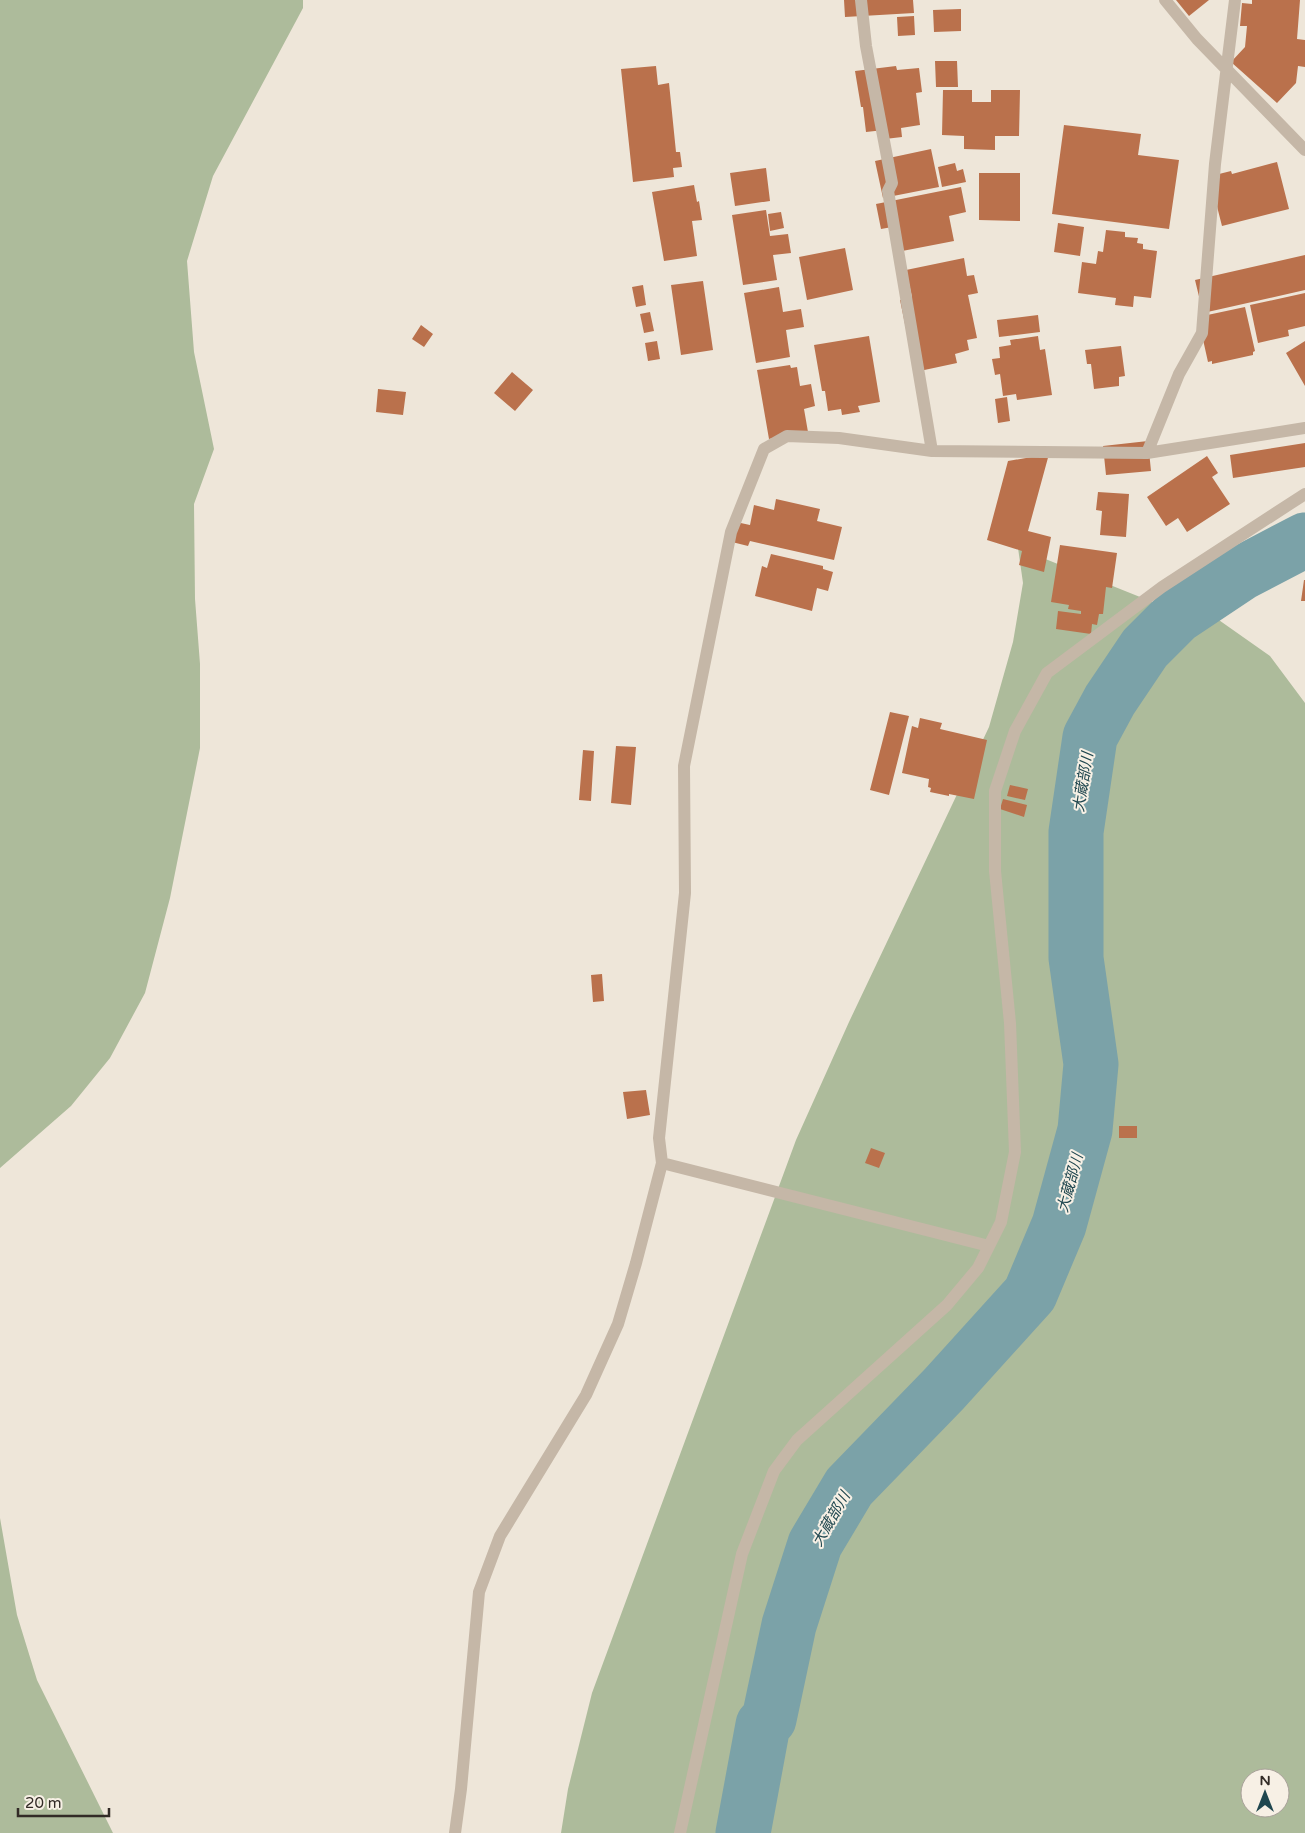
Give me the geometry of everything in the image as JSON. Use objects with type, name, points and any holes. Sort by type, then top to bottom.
[{"type":"street","points":[[861,0],[866,46],[892,183],[888,191],[932,451]]},
{"type":"street","points":[[1165,0],[1198,39],[1305,150]]},
{"type":"street","points":[[1147,453],[1180,374],[1202,333],[1215,164],[1235,0]]},
{"type":"street","points":[[454,1833],[461,1789],[479,1592],[500,1536],[586,1395],[618,1324],[662,1162],[659,1138],[685,892],[684,766],[731,532],[764,449],[787,436],[839,438],[932,451],[1147,453],[1305,428]]},
{"type":"street","points":[[680,1833],[742,1554],[774,1471],[797,1440],[947,1305],[978,1268],[1001,1222],[1016,1152],[1010,1024],[995,871],[995,791],[1016,730],[1047,673],[1162,587],[1305,494]]},
{"type":"street","points":[[662,1162],[989,1246]]},
{"type":"green space","points":[[0,0],[303,0],[303,8],[213,176],[187,261],[194,352],[214,449],[194,504],[195,599],[200,664],[200,748],[170,898],[145,993],[110,1058],[71,1106],[0,1168]]},
{"type":"green space","points":[[1018,548],[1155,603],[1216,618],[1270,656],[1305,703],[1305,1833],[561,1833],[568,1789],[592,1693],[796,1140],[849,1022],[989,727],[1013,642],[1023,583]]},
{"type":"green space","points":[[0,1518],[17,1615],[37,1680],[113,1833],[0,1833]]},
{"type":"building","points":[[844,0],[913,0],[914,13],[845,17]]},
{"type":"building","points":[[1176,0],[1209,0],[1189,16]]},
{"type":"building","points":[[1252,0],[1300,0],[1297,39],[1305,40],[1305,67],[1298,66],[1296,83],[1277,103],[1231,62],[1245,47],[1247,26],[1240,26],[1242,3],[1252,4]]},
{"type":"building","points":[[961,9],[961,31],[934,32],[933,10]]},
{"type":"building","points":[[914,16],[915,35],[898,36],[897,17]]},
{"type":"building","points":[[935,61],[957,61],[958,87],[936,87]]},
{"type":"building","points":[[656,66],[658,85],[669,83],[676,152],[680,152],[682,167],[673,168],[674,177],[633,182],[621,69]]},
{"type":"building","points":[[896,66],[897,70],[919,68],[922,92],[916,93],[920,125],[901,128],[902,137],[885,139],[884,130],[866,132],[855,71]]},
{"type":"building","points":[[943,90],[972,90],[972,102],[991,102],[991,90],[1020,90],[1019,136],[995,136],[995,150],[964,149],[964,136],[942,135]]},
{"type":"building","points":[[1064,125],[1141,134],[1138,155],[1179,160],[1169,229],[1052,214]]},
{"type":"building","points":[[931,149],[939,187],[883,198],[875,161]]},
{"type":"building","points":[[1277,162],[1289,209],[1222,226],[1210,179],[1215,175],[1231,171],[1232,174]]},
{"type":"building","points":[[955,163],[957,171],[963,169],[966,182],[942,187],[938,167]]},
{"type":"building","points":[[766,168],[770,201],[735,206],[730,173]]},
{"type":"building","points":[[979,173],[1020,173],[1020,221],[979,220]]},
{"type":"building","points":[[694,185],[702,220],[692,221],[697,256],[664,261],[652,192]]},
{"type":"building","points":[[961,187],[966,212],[949,216],[954,241],[897,252],[892,227],[881,229],[876,204]]},
{"type":"building","points":[[766,210],[770,236],[788,234],[791,253],[773,255],[777,280],[743,285],[732,215]]},
{"type":"building","points":[[781,212],[784,228],[770,231],[768,214]]},
{"type":"building","points":[[1058,223],[1084,227],[1080,256],[1054,252]]},
{"type":"building","points":[[1106,230],[1125,232],[1125,237],[1138,238],[1137,243],[1143,244],[1143,249],[1157,251],[1151,298],[1134,296],[1133,307],[1115,305],[1116,298],[1078,293],[1082,262],[1096,264],[1098,251],[1103,252]]},
{"type":"building","points":[[845,248],[853,290],[807,300],[799,257]]},
{"type":"building","points":[[1305,255],[1305,290],[1203,313],[1195,280]]},
{"type":"building","points":[[964,258],[967,276],[974,275],[978,293],[968,295],[977,338],[967,340],[969,350],[955,354],[957,363],[915,372],[900,300],[912,297],[906,270]]},
{"type":"building","points":[[703,281],[713,350],[681,355],[671,285]]},
{"type":"building","points":[[643,285],[646,305],[636,307],[632,287]]},
{"type":"building","points":[[779,287],[783,312],[801,309],[804,327],[786,330],[790,357],[756,363],[744,293]]},
{"type":"building","points":[[1305,293],[1305,326],[1288,330],[1289,336],[1258,343],[1250,305]]},
{"type":"building","points":[[1245,307],[1255,351],[1253,355],[1212,364],[1212,361],[1208,362],[1198,317]]},
{"type":"building","points":[[650,312],[654,331],[644,333],[640,314]]},
{"type":"building","points":[[1038,315],[1040,332],[999,337],[997,320]]},
{"type":"building","points":[[421,325],[433,334],[424,347],[412,339]]},
{"type":"building","points":[[869,336],[880,402],[858,406],[860,412],[842,415],[841,409],[828,411],[825,391],[822,391],[814,345]]},
{"type":"building","points":[[1038,336],[1040,350],[1045,349],[1052,395],[1017,400],[1016,394],[1003,396],[1000,374],[995,375],[992,359],[1000,358],[999,347],[1011,345],[1010,340]]},
{"type":"building","points":[[657,341],[660,359],[648,361],[645,343]]},
{"type":"building","points":[[1305,341],[1305,386],[1286,353]]},
{"type":"building","points":[[1121,346],[1125,376],[1119,377],[1119,386],[1094,389],[1091,364],[1087,364],[1085,350]]},
{"type":"building","points":[[790,365],[791,368],[797,367],[800,386],[811,384],[815,406],[804,409],[808,432],[769,439],[757,370]]},
{"type":"building","points":[[512,372],[533,390],[515,411],[494,393]]},
{"type":"building","points":[[378,389],[406,392],[403,415],[376,412]]},
{"type":"building","points":[[1007,397],[1010,421],[998,423],[995,399]]},
{"type":"building","points":[[1148,441],[1151,471],[1106,475],[1103,446]]},
{"type":"building","points":[[1305,443],[1305,467],[1233,478],[1230,455]]},
{"type":"building","points":[[1049,454],[1028,531],[1051,537],[1044,572],[1019,565],[1022,551],[987,540],[1008,461]]},
{"type":"building","points":[[1207,456],[1218,473],[1212,477],[1230,504],[1187,532],[1178,518],[1166,526],[1147,497]]},
{"type":"building","points":[[1098,492],[1129,494],[1126,537],[1100,535],[1102,511],[1096,510]]},
{"type":"building","points":[[776,499],[820,509],[817,521],[842,527],[834,560],[750,541],[748,546],[732,542],[736,522],[750,525],[754,505],[774,510]]},
{"type":"building","points":[[1060,545],[1117,553],[1112,588],[1106,587],[1103,614],[1099,614],[1097,625],[1092,624],[1091,634],[1056,629],[1058,611],[1081,614],[1081,611],[1068,609],[1069,605],[1051,602]]},
{"type":"building","points":[[771,554],[823,566],[823,569],[833,572],[828,591],[817,588],[812,611],[755,596],[762,566],[767,568]]},
{"type":"building","points":[[1304,580],[1305,601],[1301,601]]},
{"type":"building","points":[[890,712],[909,716],[889,795],[870,790]]},
{"type":"building","points":[[920,718],[942,723],[940,729],[987,740],[974,799],[930,792],[931,788],[928,787],[929,779],[902,773],[912,726],[918,728]]},
{"type":"building","points":[[616,746],[636,747],[631,805],[611,803]]},
{"type":"building","points":[[583,750],[594,751],[591,801],[579,800]]},
{"type":"building","points":[[1010,785],[1028,789],[1025,800],[1007,796]]},
{"type":"building","points":[[1003,799],[1027,805],[1024,817],[1000,809]]},
{"type":"building","points":[[602,974],[604,1001],[593,1002],[591,975]]},
{"type":"building","points":[[646,1090],[650,1115],[627,1119],[623,1092]]},
{"type":"building","points":[[1119,1126],[1137,1126],[1137,1138],[1119,1138]]},
{"type":"building","points":[[871,1148],[885,1153],[879,1168],[865,1163]]},
{"type":"waterway","name":"大蔵部川","points":[[743,1833],[763,1725],[769,1719],[789,1625],[815,1544],[849,1487],[944,1389],[1030,1294],[1059,1225],[1085,1130],[1091,1064],[1076,958],[1076,832],[1090,737],[1110,700],[1145,648],[1177,616],[1240,574],[1305,540]]}]
